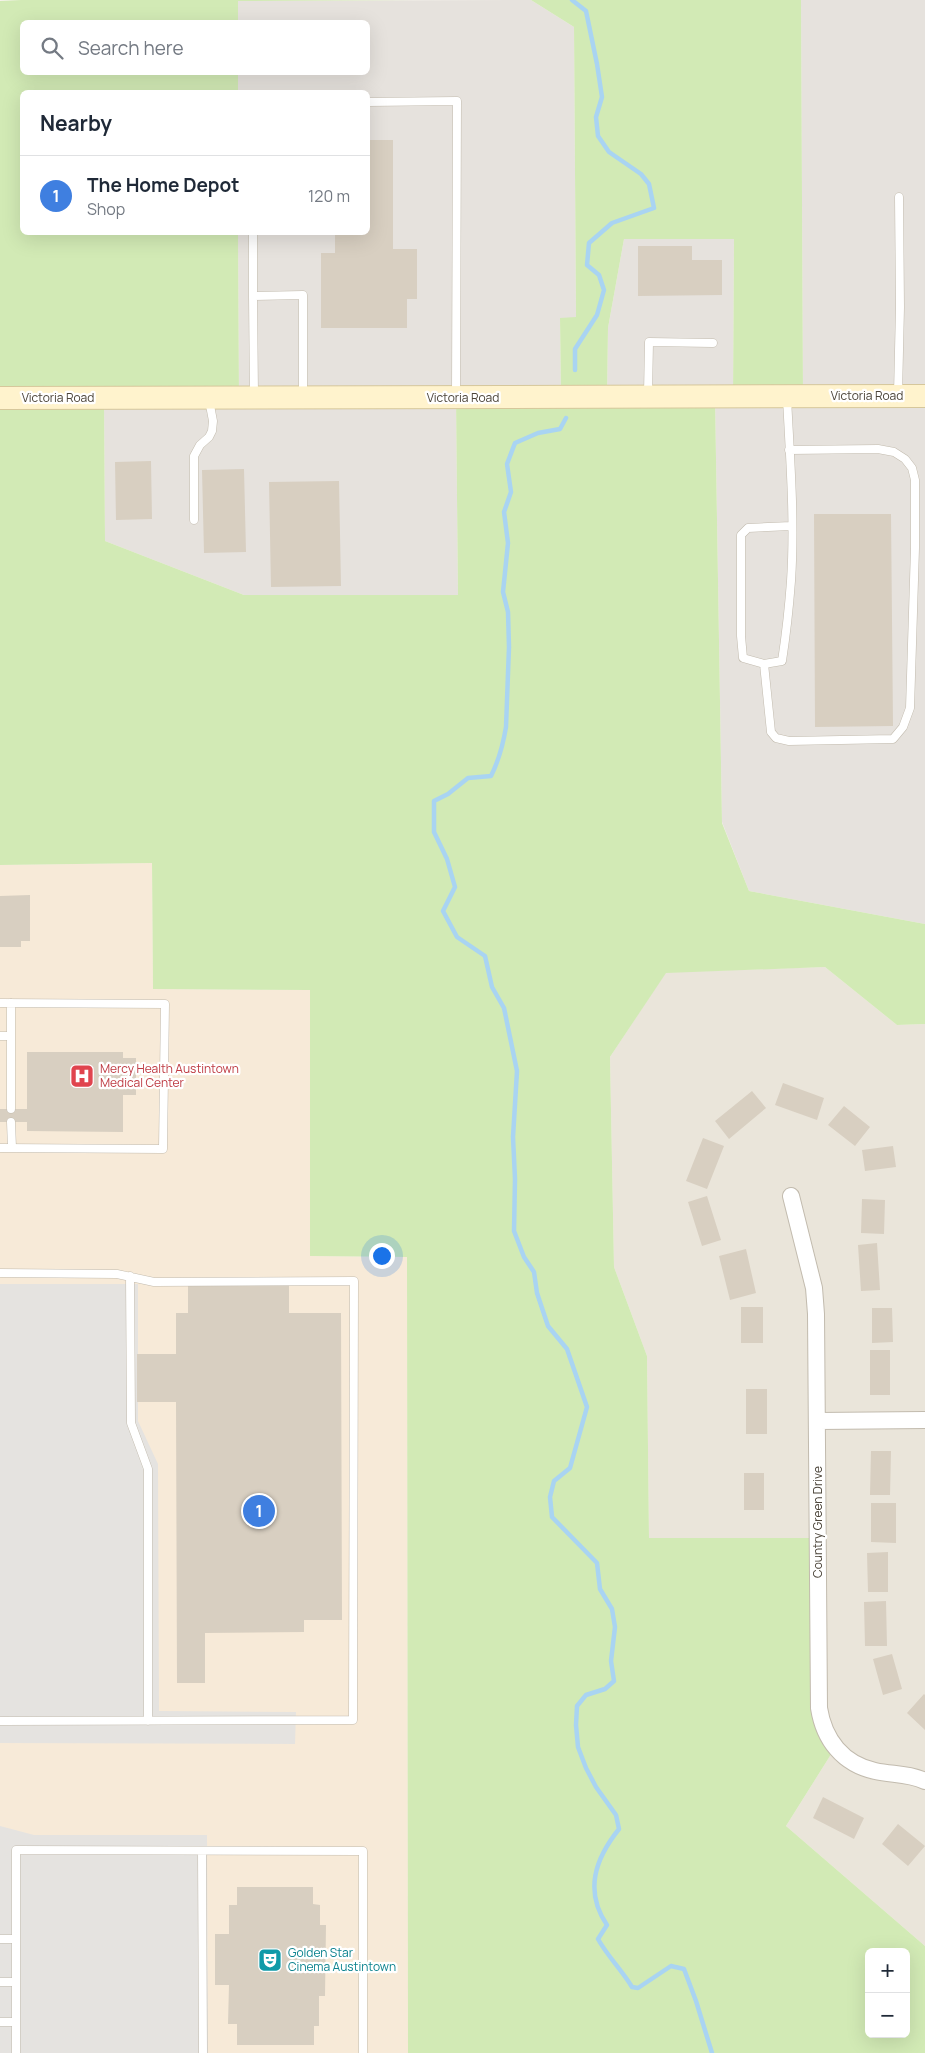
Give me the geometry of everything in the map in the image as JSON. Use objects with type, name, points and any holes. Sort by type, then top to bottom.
[{"type":"street","name":"Victoria Road","points":[[0,398],[925,396]]},
{"type":"street","name":"Country Green Drive","points":[[792,1196],[814,1288],[816,1314],[818,1708],[821,1722],[828,1739],[835,1748],[844,1757],[858,1766],[876,1772],[914,1776],[925,1781]]},
{"type":"street","points":[[818,1421],[925,1420]]},
{"type":"lane","points":[[370,102],[457,101],[456,398]]},
{"type":"lane","points":[[898,396],[900,307],[899,197]]},
{"type":"lane","points":[[253,235],[254,398]]},
{"type":"lane","points":[[252,296],[303,295],[303,398]]},
{"type":"lane","points":[[648,396],[649,342],[713,343]]},
{"type":"lane","points":[[787,396],[792,526],[791,580],[782,661],[764,664],[743,658],[741,636],[742,535],[748,528],[792,526]]},
{"type":"lane","points":[[194,520],[194,456],[200,445],[209,437],[212,431],[213,421],[208,398]]},
{"type":"lane","points":[[764,664],[770,732],[776,738],[789,741],[893,739],[903,727],[910,708],[916,548],[915,480],[912,468],[905,459],[894,452],[878,449],[789,450]]},
{"type":"lane","points":[[0,1003],[165,1004],[163,1148],[0,1148]]},
{"type":"lane","points":[[11,1003],[11,1109]]},
{"type":"lane","points":[[0,1036],[11,1036]]},
{"type":"lane","points":[[11,1122],[12,1148]]},
{"type":"lane","points":[[0,1273],[116,1274],[154,1282],[354,1280],[353,1720],[0,1721]]},
{"type":"lane","points":[[130,1276],[131,1423],[148,1469],[148,1721]]},
{"type":"lane","points":[[16,2053],[16,1850],[363,1852],[363,2053]]},
{"type":"lane","points":[[202,1851],[202,2053]]},
{"type":"lane","points":[[0,1939],[16,1939]]},
{"type":"lane","points":[[0,1982],[16,1982]]},
{"type":"lane","points":[[0,2022],[16,2022]]},
{"type":"shaded area","points":[[531,0],[574,27],[576,318],[560,318],[561,398],[456,398],[458,595],[244,595],[105,541],[104,398],[239,398],[238,235],[370,235],[370,90],[238,90],[238,75],[370,75],[370,20],[238,20],[238,1]]},
{"type":"shaded area","points":[[801,0],[925,0],[925,924],[749,891],[722,822],[715,397],[607,397],[608,328],[624,239],[734,239],[733,396],[803,396]]},
{"type":"shaded area","points":[[152,863],[153,989],[310,990],[310,1256],[407,1257],[408,2053],[0,2053],[0,865]]},
{"type":"shaded area","points":[[825,967],[897,1025],[925,1024],[925,1946],[786,1826],[835,1748],[828,1739],[818,1538],[649,1538],[647,1356],[614,1267],[610,1057],[666,972]]},
{"type":"shaded area","points":[[0,1284],[138,1284],[138,1421],[158,1464],[159,1711],[296,1712],[295,1744],[0,1743]]},
{"type":"shaded area","points":[[0,1826],[34,1835],[207,1835],[208,2053],[0,2053]]},
{"type":"green space","points":[[414,0],[238,1],[238,20],[20,20],[20,75],[238,75],[238,90],[20,90],[20,235],[238,235],[239,398],[104,398],[105,541],[244,595],[458,595],[456,398],[561,398],[560,318],[576,317],[574,27],[531,0],[801,0],[803,396],[733,396],[734,239],[624,239],[608,328],[607,397],[715,397],[722,823],[749,891],[925,924],[925,1024],[897,1025],[825,967],[666,973],[610,1057],[614,1267],[647,1356],[649,1538],[818,1538],[819,1708],[835,1748],[786,1826],[925,1946],[925,2053],[408,2053],[407,1257],[310,1256],[310,990],[153,989],[152,863],[0,865],[0,1]]},
{"type":"building","points":[[370,140],[393,140],[393,249],[417,249],[417,299],[407,299],[407,328],[321,328],[321,253],[335,253],[335,235],[370,235]]},
{"type":"building","points":[[638,246],[692,246],[692,260],[722,260],[722,295],[638,296]]},
{"type":"building","points":[[151,461],[152,519],[116,520],[115,462]]},
{"type":"building","points":[[244,469],[246,552],[204,553],[202,470]]},
{"type":"building","points":[[339,481],[341,586],[271,587],[269,482]]},
{"type":"building","points":[[814,514],[891,514],[893,726],[815,727]]},
{"type":"building","points":[[30,895],[30,941],[21,941],[21,947],[0,947],[0,896]]},
{"type":"building","name":"Mercy Health Austintown Medical Center","points":[[27,1052],[123,1052],[123,1058],[136,1058],[136,1095],[123,1095],[123,1132],[27,1131],[27,1122],[0,1122],[0,1109],[27,1109]]},
{"type":"building","points":[[783,1083],[824,1098],[817,1120],[775,1105]]},
{"type":"building","points":[[752,1091],[766,1108],[729,1139],[715,1121]]},
{"type":"building","points":[[844,1106],[870,1127],[855,1146],[828,1125]]},
{"type":"building","points":[[703,1138],[724,1146],[707,1189],[686,1181]]},
{"type":"building","points":[[893,1146],[896,1167],[865,1171],[862,1150]]},
{"type":"building","points":[[707,1196],[721,1240],[702,1246],[688,1202]]},
{"type":"building","points":[[862,1199],[885,1200],[884,1234],[861,1233]]},
{"type":"building","points":[[877,1243],[880,1290],[861,1291],[858,1245]]},
{"type":"building","points":[[746,1249],[756,1293],[730,1300],[719,1256]]},
{"type":"building","points":[[289,1284],[289,1313],[341,1313],[342,1620],[304,1620],[304,1632],[205,1633],[205,1683],[177,1683],[176,1402],[137,1402],[137,1354],[176,1354],[176,1313],[188,1313],[188,1285]]},
{"type":"building","points":[[741,1307],[763,1307],[763,1343],[741,1343]]},
{"type":"building","points":[[872,1308],[892,1308],[893,1342],[872,1343]]},
{"type":"building","points":[[870,1350],[890,1350],[890,1395],[870,1395]]},
{"type":"building","points":[[746,1389],[767,1389],[767,1434],[746,1434]]},
{"type":"building","points":[[871,1451],[891,1451],[890,1495],[870,1495]]},
{"type":"building","points":[[744,1473],[764,1473],[764,1510],[744,1510]]},
{"type":"building","points":[[871,1503],[896,1503],[896,1543],[871,1542]]},
{"type":"building","points":[[888,1552],[888,1592],[868,1592],[867,1553]]},
{"type":"building","points":[[886,1601],[887,1646],[865,1646],[864,1602]]},
{"type":"building","points":[[892,1654],[902,1689],[883,1695],[873,1659]]},
{"type":"building","points":[[925,1695],[925,1730],[907,1713]]},
{"type":"building","points":[[823,1797],[864,1818],[854,1839],[813,1818]]},
{"type":"building","points":[[898,1824],[925,1846],[908,1866],[882,1844]]},
{"type":"building","name":"Golden Star Cinema Austintown","points":[[237,1887],[313,1887],[313,1904],[320,1905],[320,1925],[326,1925],[325,1996],[319,1996],[319,2026],[314,2026],[314,2045],[237,2045],[237,2024],[228,2024],[229,1985],[215,1985],[215,1934],[229,1934],[229,1905],[237,1905]]},
{"type":"waterway","points":[[572,0],[586,11],[597,64],[602,97],[596,117],[598,136],[609,152],[641,174],[649,184],[654,208],[612,223],[589,243],[587,265],[599,275],[604,290],[597,315],[575,349],[575,370]]},
{"type":"waterway","points":[[566,418],[560,429],[538,433],[515,443],[507,464],[511,492],[504,512],[508,543],[503,592],[508,612],[509,647],[505,734],[491,776],[468,778],[448,794],[434,801],[434,832],[447,859],[455,887],[443,911],[457,937],[485,956],[492,987],[504,1008],[517,1071],[513,1137],[515,1179],[514,1231],[524,1257],[534,1272],[537,1293],[548,1326],[567,1349],[587,1407],[570,1468],[554,1481],[550,1497],[552,1517],[597,1563],[600,1589],[612,1609],[615,1627],[611,1661],[614,1681],[605,1689],[586,1695],[577,1706],[578,1747],[596,1787],[616,1815],[619,1829],[604,1852],[595,1876],[596,1900],[607,1925],[598,1939],[632,1987],[638,1988],[671,1966],[684,1969],[712,2053]]},
{"type":"place","name":"Mercy Health Austintown Medical Center","points":[[82,1076]]},
{"type":"place","name":"The Home Depot","points":[[259,1511]]},
{"type":"place","name":"Golden Star Cinema Austintown","points":[[270,1960]]}]
